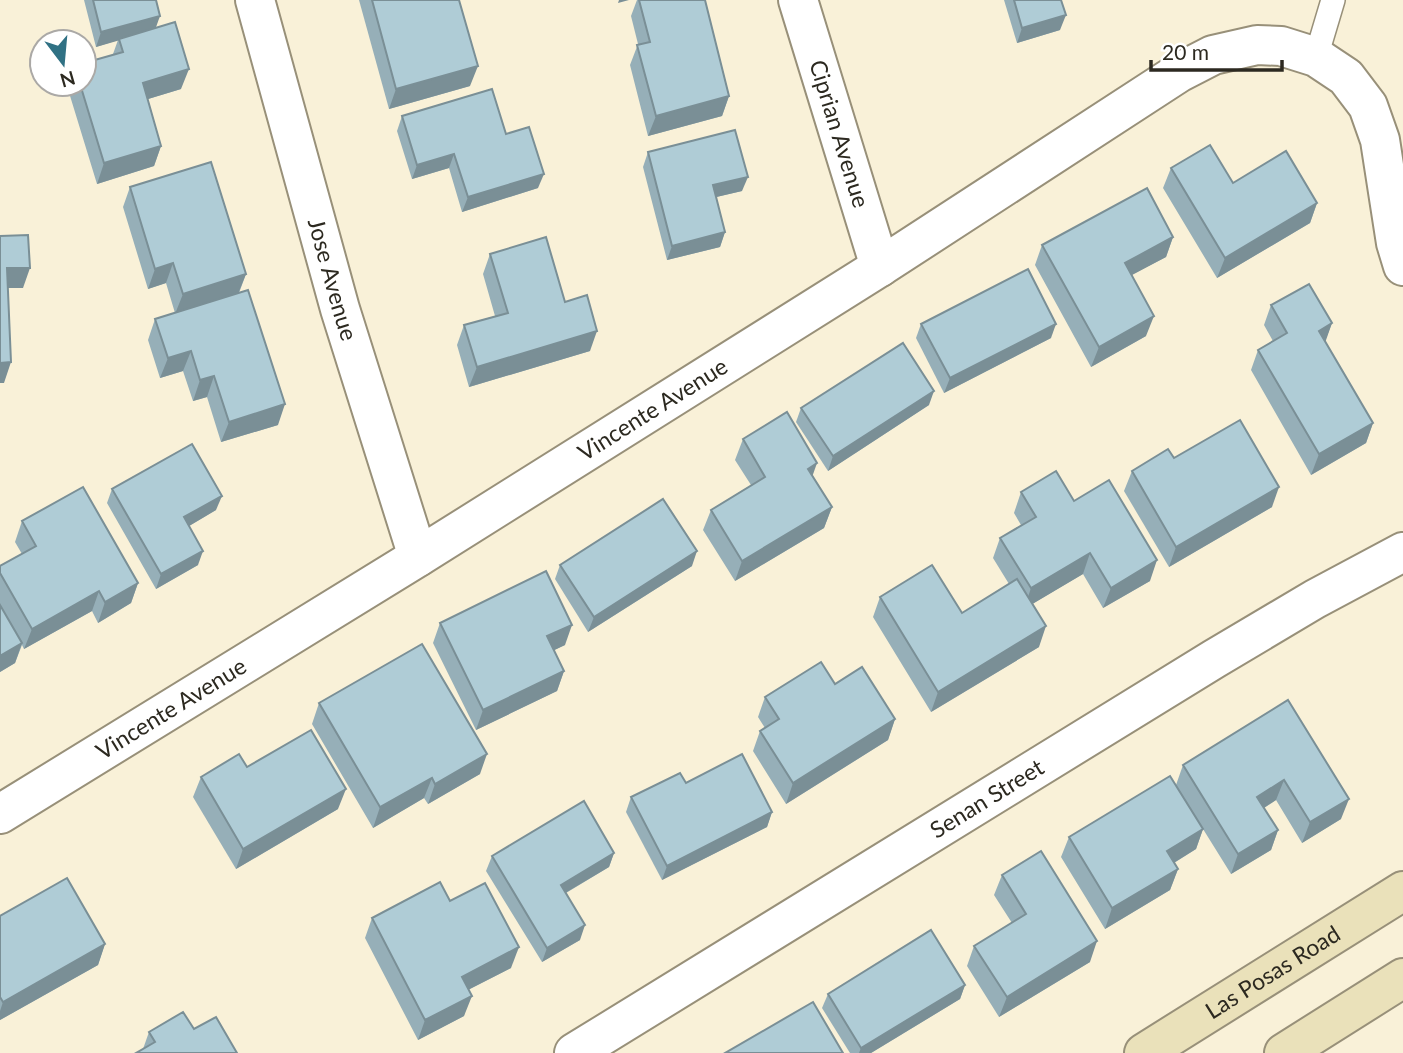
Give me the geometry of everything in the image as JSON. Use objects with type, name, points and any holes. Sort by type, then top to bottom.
[{"type":"main road","name":"Las Posas Road","points":[[1144,1053],[1403,891]]},
{"type":"main road","points":[[1283,1053],[1403,978]]},
{"type":"street","name":"Jose Avenue","points":[[255,0],[340,309],[418,557]]},
{"type":"street","name":"Ciprian Avenue","points":[[798,0],[880,267]]},
{"type":"street","name":"Vincente Avenue","points":[[0,814],[418,557],[880,267],[1180,72],[1213,55],[1257,45],[1281,46],[1316,57]]},
{"type":"street","points":[[1316,57],[1346,77],[1367,106],[1380,140],[1396,243],[1403,266]]},
{"type":"street","name":"Senan Street","points":[[574,1053],[1202,666],[1315,599],[1403,552]]},
{"type":"lane","points":[[1316,57],[1333,0]]},
{"type":"building","points":[[93,0],[156,0],[160,16],[101,32]]},
{"type":"building","points":[[372,0],[459,0],[478,66],[396,89]]},
{"type":"building","points":[[639,0],[705,0],[729,96],[656,116],[637,45],[650,42]]},
{"type":"building","points":[[1014,0],[1061,0],[1066,15],[1022,28]]},
{"type":"building","points":[[175,22],[189,69],[143,83],[161,146],[104,163],[84,98],[98,98],[98,59],[123,52],[119,39]]},
{"type":"building","points":[[492,89],[506,134],[529,127],[544,174],[468,197],[454,154],[417,165],[402,116]]},
{"type":"building","points":[[735,130],[748,177],[713,185],[725,232],[672,246],[648,152]]},
{"type":"building","points":[[1210,145],[1233,183],[1286,151],[1317,203],[1225,258],[1171,168]]},
{"type":"building","points":[[211,162],[246,274],[183,294],[173,263],[155,269],[130,187]]},
{"type":"building","points":[[1147,188],[1173,237],[1125,263],[1154,316],[1099,347],[1042,245]]},
{"type":"building","points":[[28,235],[30,268],[7,268],[11,362],[0,363],[0,236]]},
{"type":"building","points":[[546,237],[565,302],[587,295],[597,331],[477,367],[464,325],[508,313],[490,254]]},
{"type":"building","points":[[1028,269],[1056,324],[950,378],[921,324]]},
{"type":"building","points":[[1309,284],[1332,323],[1319,331],[1373,423],[1319,454],[1258,350],[1287,333],[1271,305]]},
{"type":"building","points":[[248,290],[285,404],[229,422],[214,376],[200,380],[191,351],[168,358],[155,319]]},
{"type":"building","points":[[903,343],[934,391],[833,456],[801,408]]},
{"type":"building","points":[[787,412],[817,463],[808,469],[832,507],[742,561],[711,510],[765,477],[743,439]]},
{"type":"building","points":[[1240,420],[1279,487],[1176,547],[1132,471],[1168,449],[1174,458]]},
{"type":"building","points":[[192,444],[222,496],[184,517],[203,551],[161,574],[112,489]]},
{"type":"building","points":[[1056,471],[1074,501],[1109,480],[1157,560],[1111,588],[1090,553],[1031,588],[1000,538],[1036,517],[1021,492]]},
{"type":"building","points":[[83,487],[138,583],[105,602],[99,591],[32,629],[0,573],[0,566],[36,546],[22,521]]},
{"type":"building","points":[[663,499],[697,551],[594,617],[560,565]]},
{"type":"building","points":[[932,565],[962,613],[1017,579],[1046,626],[938,692],[880,597]]},
{"type":"building","points":[[546,571],[572,625],[547,636],[564,671],[483,710],[440,623]]},
{"type":"building","points":[[0,605],[22,643],[0,656]]},
{"type":"building","points":[[422,644],[487,754],[435,784],[432,778],[380,807],[319,703]]},
{"type":"building","points":[[821,662],[835,684],[862,667],[895,719],[793,783],[760,731],[779,719],[765,697]]},
{"type":"building","points":[[1288,700],[1349,799],[1310,822],[1284,780],[1257,797],[1278,830],[1238,854],[1183,765]]},
{"type":"building","points":[[311,730],[346,789],[243,849],[201,777],[239,754],[247,767]]},
{"type":"building","points":[[742,754],[772,812],[667,866],[631,797],[680,773],[686,783]]},
{"type":"building","points":[[1170,776],[1203,829],[1167,851],[1178,869],[1112,908],[1069,837]]},
{"type":"building","points":[[584,801],[614,853],[561,885],[585,925],[547,948],[492,856]]},
{"type":"building","points":[[1041,851],[1097,941],[1007,997],[974,946],[1026,914],[1002,875]]},
{"type":"building","points":[[67,878],[105,944],[3,1002],[0,997],[0,916]]},
{"type":"building","points":[[440,882],[450,901],[485,883],[519,947],[462,977],[472,996],[425,1020],[372,918]]},
{"type":"building","points":[[931,930],[965,985],[861,1048],[828,994]]},
{"type":"building","points":[[813,1002],[843,1053],[725,1053]]},
{"type":"building","points":[[183,1012],[194,1029],[216,1017],[237,1053],[136,1053],[155,1042],[149,1032]]}]
